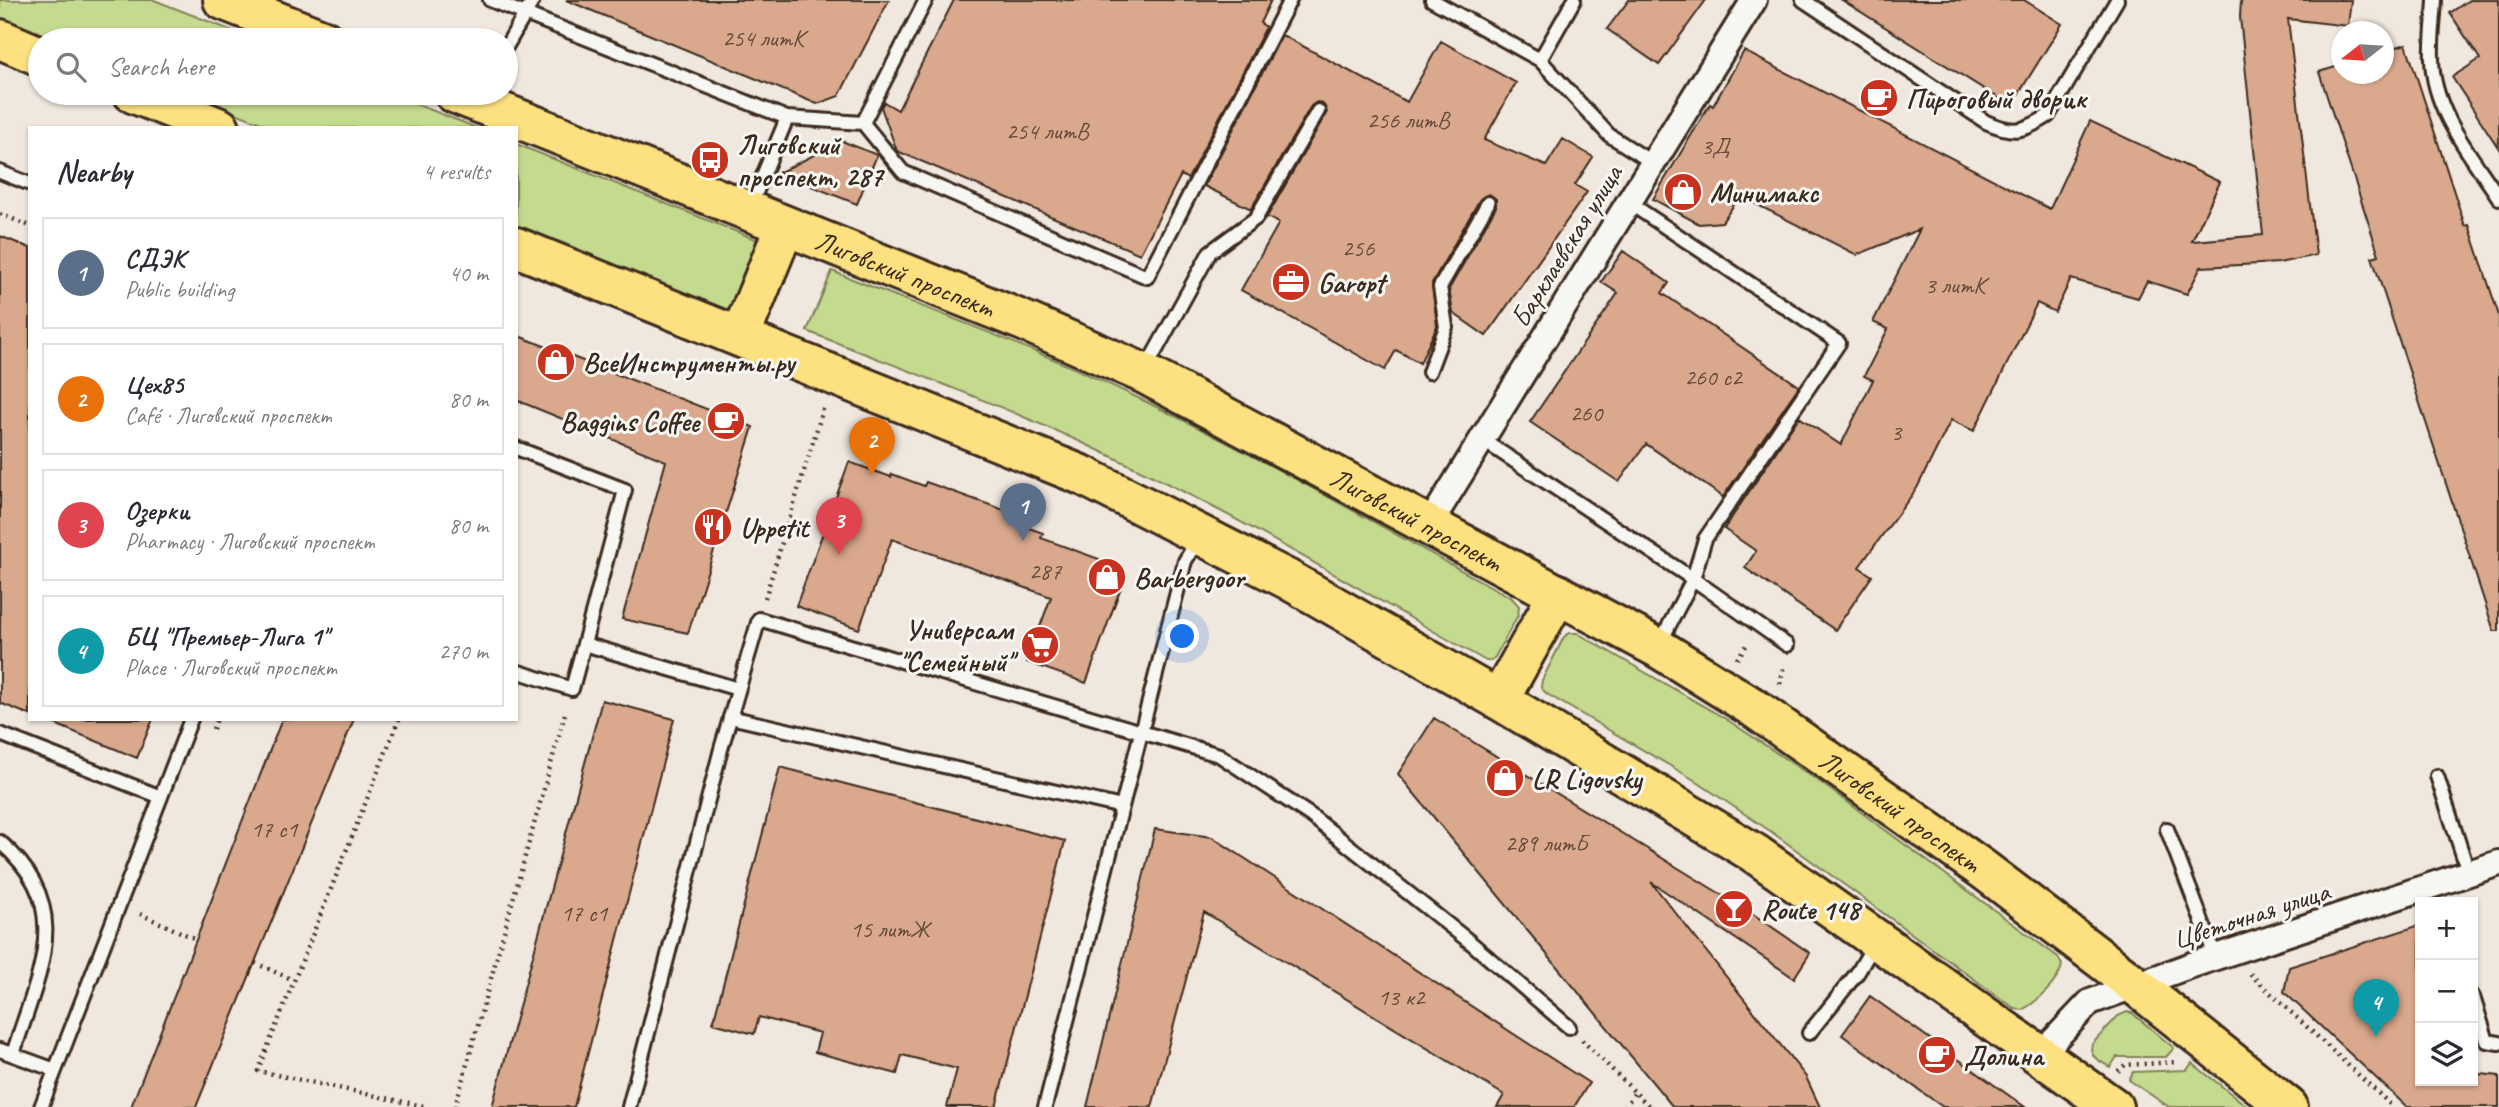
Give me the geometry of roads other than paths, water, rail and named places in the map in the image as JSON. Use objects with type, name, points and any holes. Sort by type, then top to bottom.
[{"type":"main road","points":[[223,0],[294,28]]},
{"type":"main road","points":[[0,39],[28,51]]},
{"type":"main road","points":[[162,105],[214,126]]},
{"type":"main road","name":"Лиговский проспект","points":[[495,105],[748,211],[1024,321],[1143,373],[1658,648],[1754,708],[1984,870],[2135,985],[2288,1107]]},
{"type":"main road","points":[[740,337],[785,226]]},
{"type":"main road","points":[[518,248],[1084,476],[1287,579],[1499,700],[1754,853],[2041,1054],[2115,1089]]},
{"type":"main road","points":[[1499,700],[1558,594]]},
{"type":"street","name":"Барклаевская улица","points":[[1429,525],[1754,0]]},
{"type":"street","name":"Цветочная улица","points":[[2041,1054],[2090,1002],[2216,958],[2437,889],[2499,863]]},
{"type":"lane","points":[[490,0],[787,118],[863,123],[903,172],[1147,277],[1290,0]]},
{"type":"lane","points":[[517,28],[533,0]]},
{"type":"lane","points":[[863,123],[926,0]]},
{"type":"lane","points":[[1432,0],[1541,60],[1609,135],[1653,163]]},
{"type":"lane","points":[[1541,60],[1574,0]]},
{"type":"lane","points":[[1803,0],[1986,122],[2006,131],[2029,128],[2048,116],[2117,0]]},
{"type":"lane","points":[[2435,0],[2432,61],[2437,91],[2446,117],[2499,198]]},
{"type":"lane","points":[[1143,373],[1210,252],[1256,218],[1318,111]]},
{"type":"lane","points":[[748,211],[787,118]]},
{"type":"lane","points":[[0,172],[28,183]]},
{"type":"lane","points":[[1628,202],[1839,343],[1705,540],[1693,579],[1658,648]]},
{"type":"lane","points":[[1429,372],[1446,327],[1440,287],[1488,203]]},
{"type":"lane","points":[[1481,439],[1693,579],[1787,645]]},
{"type":"lane","points":[[518,449],[625,490],[572,689],[518,672]]},
{"type":"lane","points":[[1045,1107],[1185,561],[1201,535]]},
{"type":"lane","points":[[629,1107],[730,717],[759,619],[1219,755],[1310,815],[1470,942],[1569,1027]]},
{"type":"lane","points":[[584,644],[738,689]]},
{"type":"lane","points":[[730,717],[1122,807]]},
{"type":"lane","points":[[41,1107],[190,721]]},
{"type":"lane","points":[[0,734],[161,797]]},
{"type":"lane","points":[[2437,776],[2469,874]]},
{"type":"lane","points":[[2167,829],[2216,958]]},
{"type":"lane","points":[[0,842],[27,870],[39,891],[47,918],[44,955],[13,1054]]},
{"type":"lane","points":[[1809,1033],[1858,972],[1877,939]]},
{"type":"lane","points":[[2478,1013],[2487,1041],[2499,1043]]},
{"type":"lane","points":[[0,1050],[55,1070]]},
{"type":"place","name":"Пироговый дворик","points":[[1879,98]]},
{"type":"place","name":"Лиговский проспект, 287","points":[[710,160]]},
{"type":"place","name":"Минимакс","points":[[1683,192]]},
{"type":"place","name":"Garopt","points":[[1291,282]]},
{"type":"place","name":"ВсеИнструменты.ру","points":[[556,362]]},
{"type":"place","name":"Baggins Coffee","points":[[726,421]]},
{"type":"place","name":"Цех85","points":[[872,475]]},
{"type":"place","name":"Uppetit","points":[[713,527]]},
{"type":"place","name":"СДЭК","points":[[1023,541]]},
{"type":"place","name":"Озерки","points":[[839,555]]},
{"type":"place","name":"Barbergoor","points":[[1107,577]]},
{"type":"place","name":"Универсам \"Семейный\"","points":[[1040,645]]},
{"type":"place","name":"LR Ligovsky","points":[[1505,778]]},
{"type":"place","name":"Route 148","points":[[1734,909]]},
{"type":"place","name":"БЦ \"Премьер-Лига 1\"","points":[[2376,1037]]},
{"type":"place","name":"Долина","points":[[1937,1055]]}]
